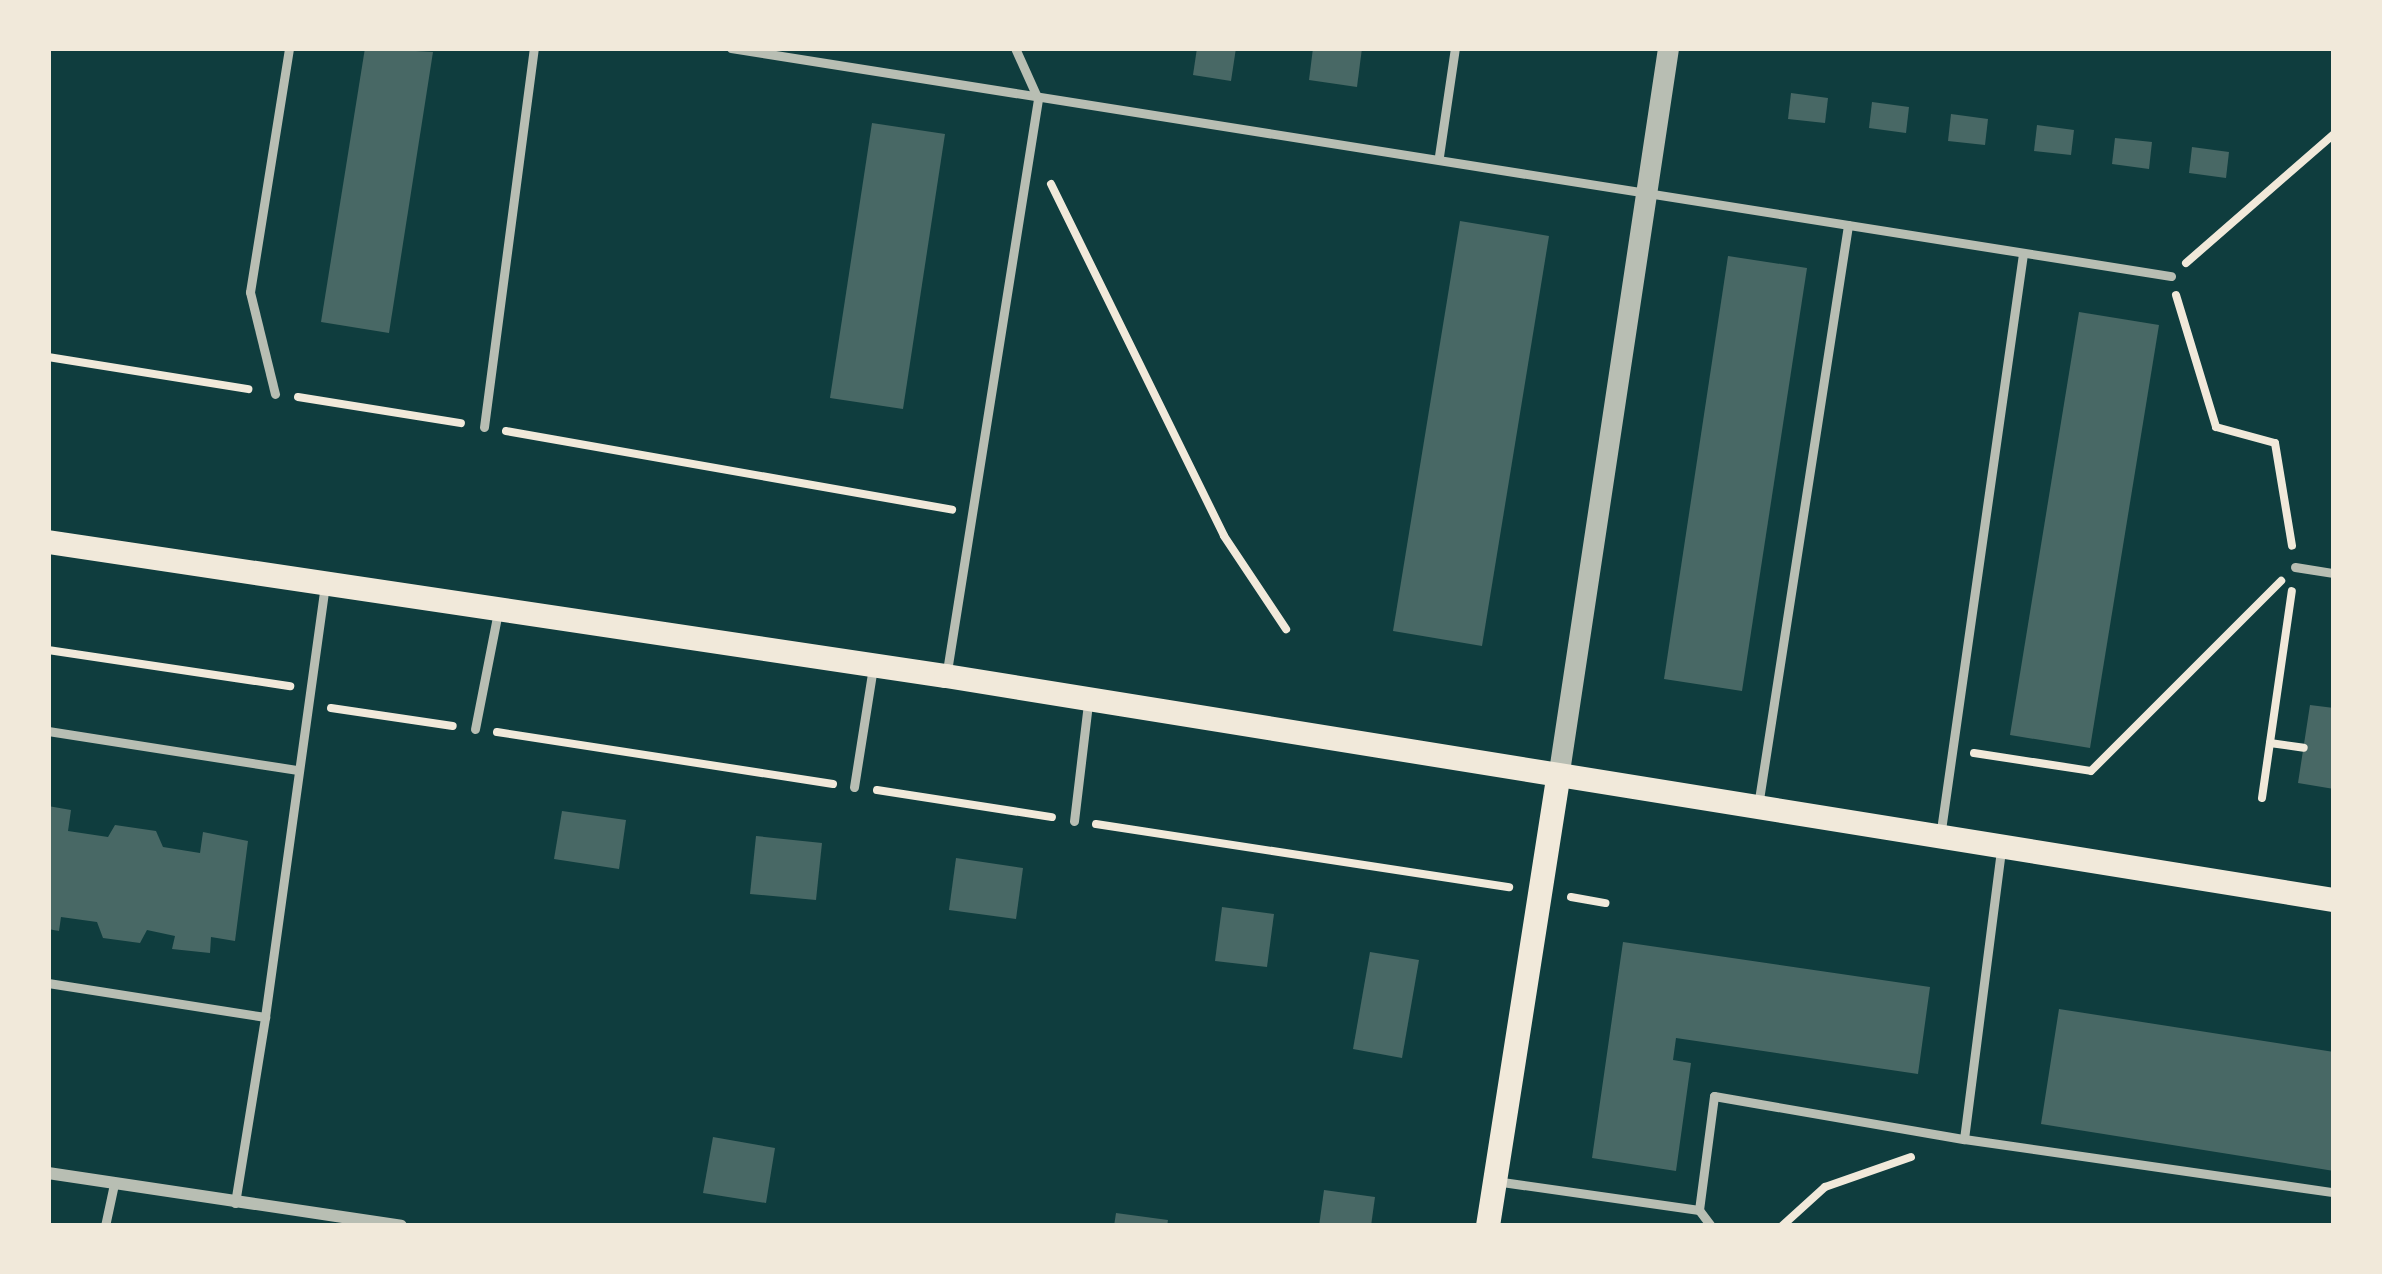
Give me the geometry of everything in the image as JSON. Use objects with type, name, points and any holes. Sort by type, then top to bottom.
[{"type":"main road","points":[[48,542],[946,676],[1757,812],[2334,900]]},
{"type":"main road","points":[[1488,1226],[1558,778]]},
{"type":"street","points":[[1558,778],[1668,48]]},
{"type":"street","points":[[48,1173],[401,1226]]},
{"type":"lane","points":[[275,394],[250,292],[289,48]]},
{"type":"lane","points":[[484,427],[534,48]]},
{"type":"lane","points":[[731,48],[1438,156],[2171,276]]},
{"type":"lane","points":[[946,676],[1039,98],[1015,48]]},
{"type":"lane","points":[[1438,156],[1455,48]]},
{"type":"lane","points":[[1757,812],[1848,225]]},
{"type":"lane","points":[[1940,840],[2024,254]]},
{"type":"lane","points":[[2295,567],[2334,573]]},
{"type":"lane","points":[[235,1203],[326,582]]},
{"type":"lane","points":[[475,729],[499,607]]},
{"type":"lane","points":[[854,787],[873,667]]},
{"type":"lane","points":[[1074,821],[1088,699]]},
{"type":"lane","points":[[48,731],[298,770]]},
{"type":"lane","points":[[1964,1139],[2002,849]]},
{"type":"lane","points":[[48,982],[265,1017]]},
{"type":"lane","points":[[1711,1226],[1699,1210],[1714,1096],[1964,1139],[2334,1192]]},
{"type":"lane","points":[[1496,1181],[1699,1210]]},
{"type":"lane","points":[[105,1226],[114,1184]]},
{"type":"path","points":[[2262,798],[2295,567],[2275,443],[2216,427],[2171,276],[2334,134]]},
{"type":"path","points":[[1032,145],[1224,536],[1286,628]]},
{"type":"path","points":[[1954,750],[2091,771],[2295,567]]},
{"type":"path","points":[[48,650],[310,689]]},
{"type":"path","points":[[308,704],[1605,903]]},
{"type":"path","points":[[2270,743],[2303,748]]},
{"type":"path","points":[[1782,1226],[1825,1187],[1964,1139]]},
{"type":"building","points":[[365,48],[433,52],[389,333],[321,322]]},
{"type":"building","points":[[1197,48],[1236,48],[1231,81],[1193,75]]},
{"type":"building","points":[[1313,48],[1362,48],[1357,87],[1309,80]]},
{"type":"building","points":[[1791,93],[1828,98],[1825,123],[1788,119]]},
{"type":"building","points":[[1872,102],[1909,107],[1906,133],[1869,128]]},
{"type":"building","points":[[1951,114],[1988,119],[1985,145],[1948,141]]},
{"type":"building","points":[[872,123],[945,134],[903,409],[830,398]]},
{"type":"building","points":[[2037,125],[2074,130],[2071,155],[2034,151]]},
{"type":"building","points":[[2115,138],[2152,142],[2149,169],[2112,164]]},
{"type":"building","points":[[2192,147],[2229,152],[2226,178],[2189,173]]},
{"type":"building","points":[[1460,221],[1549,236],[1482,646],[1393,631]]},
{"type":"building","points":[[1728,256],[1807,268],[1742,691],[1664,679]]},
{"type":"building","points":[[2079,312],[2159,325],[2090,748],[2010,735]]},
{"type":"building","points":[[2310,705],[2334,708],[2334,789],[2298,783]]},
{"type":"building","points":[[48,806],[71,810],[68,831],[108,837],[115,825],[156,831],[163,847],[200,853],[203,832],[248,841],[235,941],[211,937],[210,953],[172,949],[175,936],[147,930],[140,943],[103,938],[97,922],[61,917],[59,931],[48,929]]},
{"type":"building","points":[[562,811],[626,820],[619,869],[554,859]]},
{"type":"building","points":[[756,836],[822,843],[816,900],[750,894]]},
{"type":"building","points":[[956,858],[1023,868],[1016,919],[949,910]]},
{"type":"building","points":[[1222,907],[1274,914],[1267,967],[1215,961]]},
{"type":"building","points":[[1623,942],[1930,987],[1918,1074],[1676,1038],[1673,1060],[1691,1063],[1676,1171],[1592,1158]]},
{"type":"building","points":[[1370,952],[1419,960],[1402,1058],[1353,1049]]},
{"type":"building","points":[[2059,1009],[2334,1052],[2334,1171],[2041,1124]]},
{"type":"building","points":[[713,1137],[775,1148],[766,1203],[703,1193]]},
{"type":"building","points":[[1324,1190],[1375,1197],[1371,1226],[1319,1226]]},
{"type":"building","points":[[1116,1213],[1168,1220],[1167,1226],[1114,1226]]}]
